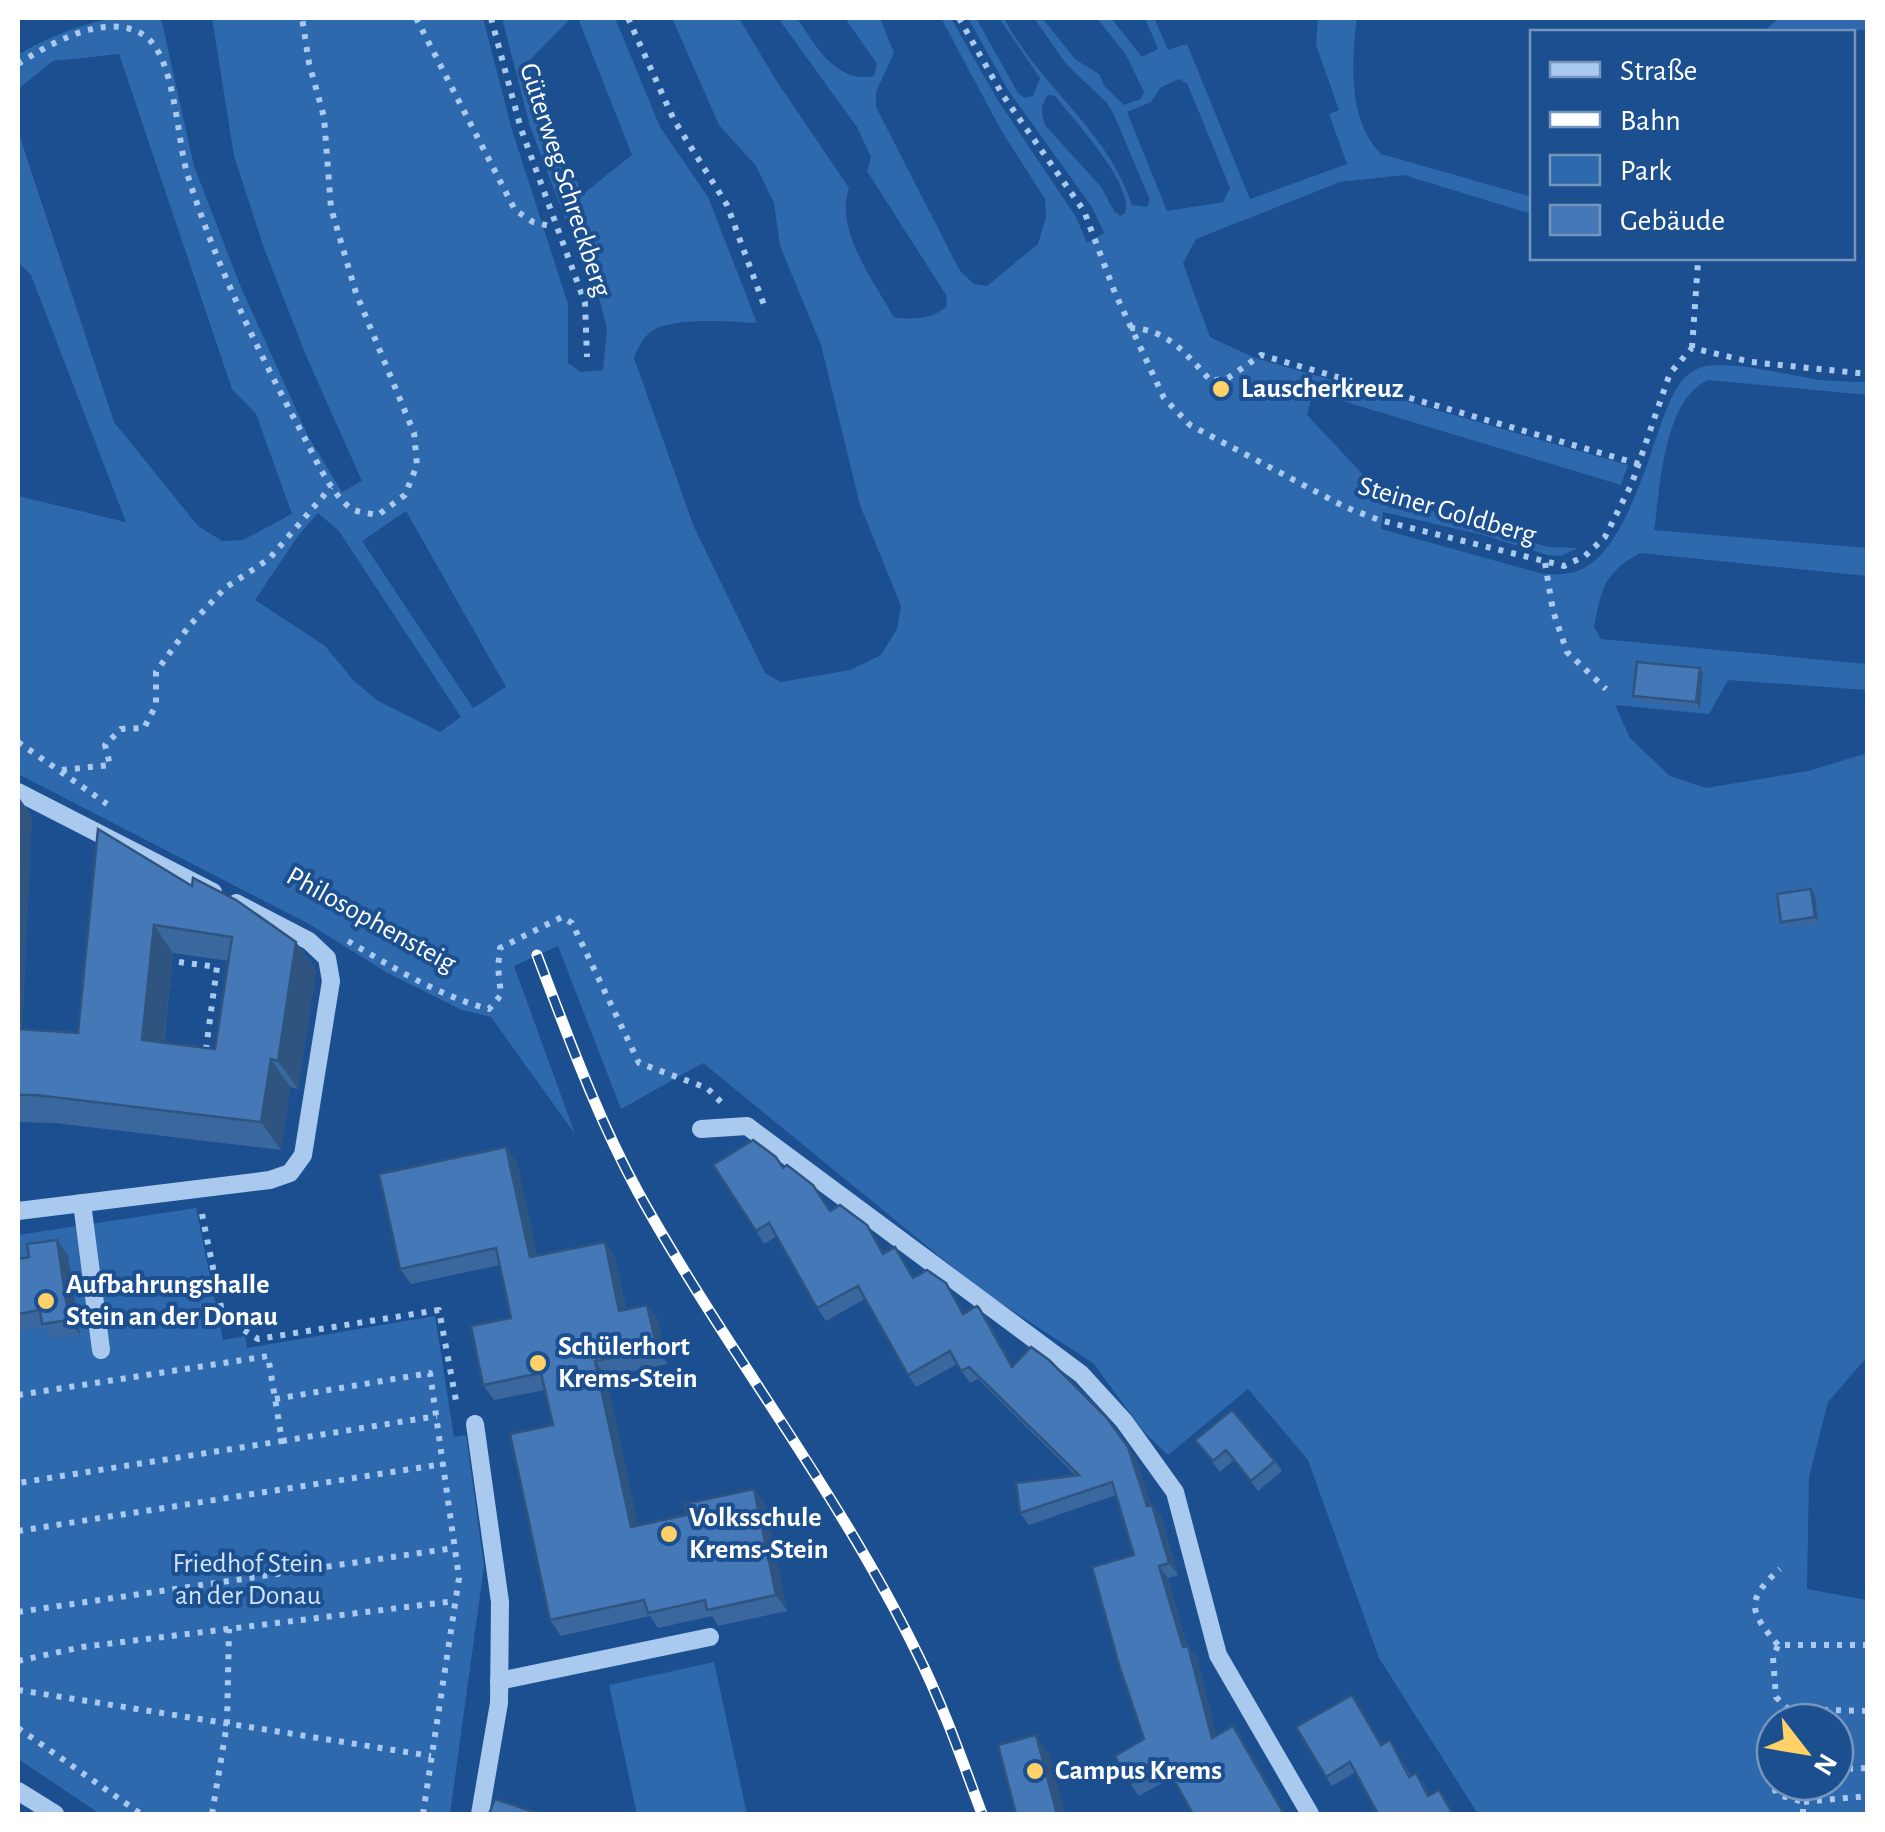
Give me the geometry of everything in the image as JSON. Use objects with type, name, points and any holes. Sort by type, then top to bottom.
[{"type":"street","points":[[18,792],[309,941],[327,958],[331,981],[303,1155],[290,1172],[270,1180],[18,1212]]},
{"type":"street","points":[[701,1130],[747,1126],[1081,1374],[1124,1421],[1175,1492],[1218,1655],[1310,1814]]},
{"type":"street","points":[[82,1203],[101,1350]]},
{"type":"street","points":[[475,1424],[500,1602],[499,1703],[480,1814]]},
{"type":"street","points":[[499,1681],[710,1637]]},
{"type":"street","points":[[18,1792],[55,1814]]},
{"type":"path","points":[[18,64],[41,49],[88,31],[117,27],[146,36],[163,60],[187,172],[230,286],[276,386],[331,487],[353,510],[378,515],[405,495],[417,466],[414,432],[356,293],[331,208],[324,116],[309,64],[302,18]]},
{"type":"path","points":[[416,18],[515,210],[533,222],[556,228]]},
{"type":"path","name":"Güterweg Schreckberg","points":[[491,18],[522,129],[585,303],[587,357]]},
{"type":"path","points":[[628,18],[674,120],[728,206],[764,305]]},
{"type":"path","name":"Steiner Goldberg","points":[[958,18],[1002,94],[1084,212],[1130,328],[1164,398],[1190,425],[1345,507],[1378,520],[1564,566],[1585,556],[1606,537],[1639,464],[1670,372],[1692,348]]},
{"type":"path","points":[[1698,262],[1692,348],[1750,362],[1868,374]]},
{"type":"path","points":[[1130,328],[1150,328],[1175,342],[1210,381],[1228,378],[1261,356],[1639,464]]},
{"type":"path","points":[[61,770],[110,765],[106,745],[120,729],[144,728],[156,705],[156,672],[188,626],[225,588],[268,559],[331,487]]},
{"type":"path","points":[[1545,563],[1567,652],[1606,689]]},
{"type":"path","points":[[18,742],[112,807]]},
{"type":"path","name":"Philosophensteig","points":[[344,938],[390,966],[467,1003],[489,1009],[501,995],[500,948],[562,918],[572,923],[639,1063],[707,1088],[747,1126]]},
{"type":"path","points":[[198,965],[201,946]]},
{"type":"path","points":[[179,962],[217,968],[204,1066]]},
{"type":"path","points":[[196,1187],[222,1317],[258,1339],[439,1310],[458,1411],[475,1424]]},
{"type":"path","points":[[18,1395],[268,1356],[282,1442]]},
{"type":"path","points":[[275,1399],[430,1373],[459,1578],[423,1814]]},
{"type":"path","points":[[18,1483],[436,1416]]},
{"type":"path","points":[[18,1531],[443,1464]]},
{"type":"path","points":[[18,1612],[454,1548]]},
{"type":"path","points":[[1780,1569],[1766,1582],[1754,1604],[1755,1618],[1778,1645],[1868,1645]]},
{"type":"path","points":[[18,1662],[82,1647],[454,1601]]},
{"type":"path","points":[[212,1814],[227,1724],[229,1629]]},
{"type":"path","points":[[1778,1645],[1773,1658],[1776,1697],[1781,1702]]},
{"type":"path","points":[[18,1690],[431,1756]]},
{"type":"path","points":[[18,1728],[141,1814]]},
{"type":"path","points":[[1803,1802],[1803,1814]]},
{"type":"green space","points":[[113,18],[161,18],[194,166],[240,285],[308,436],[342,492],[362,481],[307,358],[264,248],[234,156],[212,18],[483,18],[512,130],[568,304],[568,363],[581,372],[603,370],[607,329],[598,294],[530,126],[502,18],[571,18],[529,61],[540,107],[583,194],[632,155],[578,18],[615,18],[660,127],[708,197],[757,323],[703,321],[661,327],[646,337],[634,358],[694,527],[765,673],[781,682],[850,670],[881,655],[897,629],[901,606],[860,505],[821,345],[780,246],[774,203],[756,166],[719,125],[672,18],[739,18],[849,188],[847,220],[858,255],[894,318],[908,319],[941,311],[947,306],[946,295],[867,171],[871,157],[857,127],[778,18],[797,18],[828,60],[848,74],[861,77],[874,76],[877,64],[845,18],[880,18],[894,53],[876,92],[876,107],[960,271],[974,284],[987,286],[1038,244],[1046,217],[1045,199],[1001,130],[941,18],[951,18],[997,99],[1076,217],[1087,243],[1104,233],[1092,207],[1008,90],[968,18],[976,18],[1018,93],[1025,98],[1033,96],[1040,78],[999,18],[1004,18],[1035,65],[1106,153],[1132,205],[1147,207],[1150,200],[1107,103],[1067,65],[1034,18],[1042,18],[1076,60],[1099,74],[1105,87],[1124,105],[1141,99],[1144,92],[1126,55],[1097,18],[1111,18],[1142,57],[1158,49],[1145,18],[1154,18],[1168,50],[1187,44],[1250,199],[1347,164],[1329,114],[1339,110],[1316,45],[1318,18],[1357,18],[1353,71],[1357,108],[1362,125],[1381,154],[1530,196],[1530,213],[1404,175],[1340,182],[1196,239],[1183,263],[1210,337],[1255,358],[1628,465],[1621,485],[1313,392],[1307,415],[1383,496],[1548,547],[1578,548],[1561,556],[1547,555],[1483,535],[1383,512],[1381,529],[1543,574],[1576,571],[1600,555],[1623,522],[1671,399],[1691,372],[1724,365],[1821,380],[1867,382],[1867,395],[1708,380],[1693,391],[1673,425],[1662,468],[1654,530],[1867,548],[1867,576],[1640,553],[1606,582],[1594,627],[1601,639],[1867,664],[1867,690],[1728,680],[1709,714],[1615,705],[1630,738],[1670,776],[1706,788],[1808,771],[1867,753],[1867,1357],[1828,1402],[1809,1477],[1807,1589],[1867,1600],[1867,1814],[1478,1814],[1379,1658],[1308,1460],[1248,1389],[1168,1455],[1145,1433],[1093,1363],[982,1291],[703,1063],[621,1109],[558,946],[514,966],[575,1134],[491,1017],[462,1010],[386,972],[309,924],[18,774],[18,496],[126,522],[31,275],[18,262],[18,131],[114,422],[198,526],[222,541],[243,540],[292,514],[256,414],[232,389],[119,54],[53,61],[18,89],[18,55],[52,37]],"holes":[[[1179,79],[1187,83],[1230,188],[1223,202],[1167,211],[1127,112],[1151,102],[1160,88]],[[1055,96],[1121,186],[1126,201],[1125,213],[1120,216],[1101,187],[1045,125],[1045,99]],[[406,511],[506,687],[473,708],[362,541]],[[318,513],[339,531],[461,717],[440,732],[378,701],[354,681],[325,646],[255,600]]]},
{"type":"green space","points":[[1779,18],[1867,18],[1867,30],[1765,30]]},
{"type":"green space","name":"Friedhof Stein an der Donau","points":[[196,1208],[223,1340],[245,1336],[247,1348],[435,1316],[454,1437],[466,1435],[484,1566],[450,1814],[100,1814],[18,1759],[18,1235]]},
{"type":"green space","points":[[714,1662],[747,1814],[637,1814],[609,1685]]},
{"type":"building","points":[[1637,662],[1700,668],[1696,702],[1633,696]]},
{"type":"building","points":[[98,829],[192,886],[193,878],[236,900],[296,942],[278,1061],[271,1059],[261,1122],[18,1095],[18,1029],[78,1033]],"holes":[[[154,925],[232,937],[215,1049],[142,1040]]]},
{"type":"building","points":[[1811,889],[1815,917],[1781,922],[1777,894]]},
{"type":"building","points":[[753,1140],[776,1157],[783,1168],[787,1165],[813,1185],[830,1211],[840,1205],[867,1225],[883,1254],[895,1247],[913,1278],[927,1270],[946,1283],[963,1314],[977,1306],[1012,1367],[1031,1347],[1106,1417],[1128,1447],[1147,1506],[1152,1505],[1169,1563],[1159,1566],[1183,1647],[1188,1646],[1212,1738],[1233,1726],[1284,1814],[1193,1814],[1165,1764],[1130,1784],[1115,1756],[1144,1739],[1092,1567],[1134,1555],[1112,1482],[1020,1513],[1016,1483],[1079,1475],[969,1367],[961,1371],[950,1351],[908,1375],[858,1286],[817,1308],[769,1223],[756,1231],[713,1165]]},
{"type":"building","points":[[506,1147],[530,1257],[605,1242],[619,1311],[647,1305],[657,1349],[595,1361],[631,1527],[686,1515],[684,1504],[754,1489],[776,1595],[707,1610],[705,1600],[648,1613],[644,1600],[550,1620],[510,1434],[553,1425],[541,1373],[483,1385],[471,1326],[511,1318],[496,1248],[400,1269],[379,1174]]},
{"type":"building","name":"Aufbahrungshalle Stein an der Donau","points":[[57,1240],[69,1320],[42,1324],[40,1310],[18,1314],[18,1259],[29,1257],[27,1244]]},
{"type":"building","points":[[1232,1410],[1275,1461],[1251,1481],[1226,1450],[1213,1461],[1195,1440]]},
{"type":"building","points":[[1352,1695],[1381,1745],[1390,1740],[1409,1777],[1416,1773],[1428,1796],[1439,1790],[1453,1814],[1378,1814],[1350,1762],[1326,1777],[1296,1727]]},
{"type":"building","points":[[1036,1735],[1057,1814],[1016,1814],[998,1745]]},
{"type":"building","points":[[495,1799],[540,1814],[489,1814]]},
{"type":"railway","points":[[537,955],[623,1164],[672,1250],[886,1593],[935,1692],[982,1814]]},
{"type":"place","name":"Lauscherkreuz","points":[[1221,389]]},
{"type":"place","name":"Aufbahrungshalle Stein an der Donau","points":[[46,1301]]},
{"type":"place","name":"Schülerhort Krems-Stein","points":[[538,1363]]},
{"type":"place","name":"Volksschule Krems-Stein","points":[[669,1534]]},
{"type":"place","name":"Campus Krems","points":[[1035,1771]]}]
